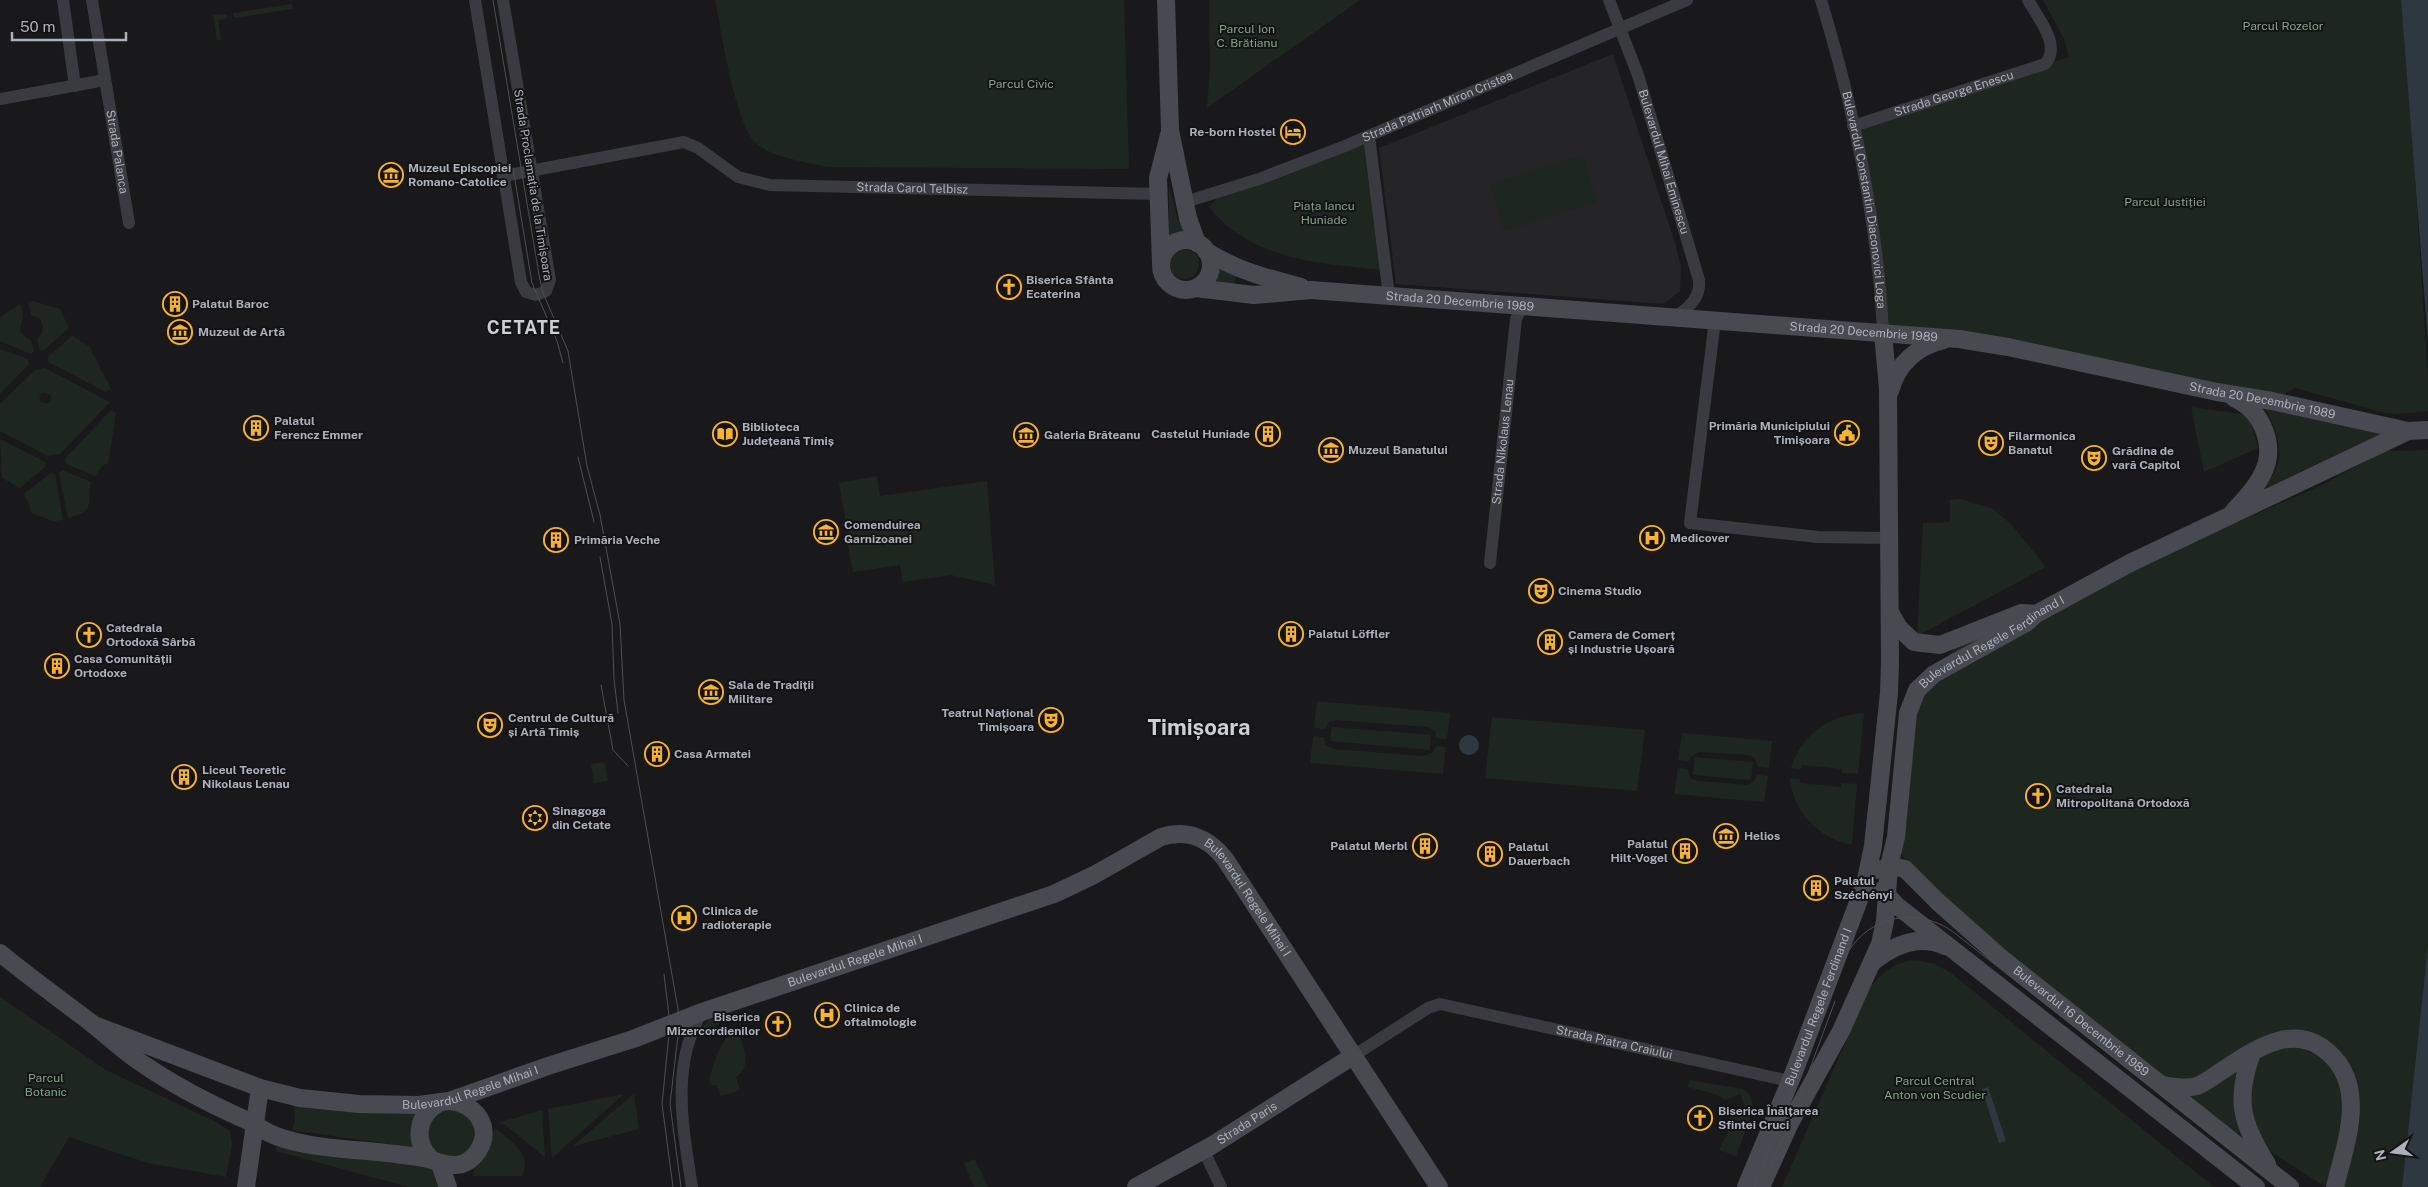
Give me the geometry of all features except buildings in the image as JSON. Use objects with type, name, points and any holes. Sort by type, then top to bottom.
[{"type":"main road","points":[[1166,0],[1170,130],[1185,202],[1202,247],[1210,259],[1210,272],[1206,280],[1196,288],[1186,290],[1170,285],[1162,271],[1161,262],[1158,178],[1170,130]]},
{"type":"main road","points":[[1161,262],[1168,248],[1174,243],[1190,241],[1202,247]]},
{"type":"main road","name":"Strada 20 Decembrie 1989","points":[[1202,247],[1224,262],[1242,270],[1311,290]]},
{"type":"main road","name":"Strada 20 Decembrie 1989","points":[[1196,288],[1254,295],[1311,290],[1389,296],[1517,310],[1675,317],[1966,340],[2016,348],[2217,392],[2272,400],[2408,431]]},
{"type":"main road","name":"Bulevardul Constantin Diaconovici Loga","points":[[1883,333],[1888,406],[1891,614]]},
{"type":"main road","points":[[1888,406],[1895,377],[1911,356],[1931,343],[1947,340],[1966,340]]},
{"type":"main road","points":[[2217,392],[2240,400],[2253,410],[2264,426],[2268,445],[2263,475],[2232,513]]},
{"type":"main road","points":[[2408,431],[2428,430]]},
{"type":"main road","name":"Bulevardul Regele Ferdinand I","points":[[1746,1187],[1876,874],[1896,837],[1908,713],[1918,690],[1934,674],[2026,623],[2036,614],[2130,564],[2232,513],[2250,507],[2408,431]]},
{"type":"main road","points":[[1891,614],[1904,634],[1914,642],[1927,645],[1940,645],[1955,641],[2021,612],[2036,614]]},
{"type":"main road","points":[[1876,874],[1873,846],[1889,694],[1891,614]]},
{"type":"main road","name":"Bulevardul Regele Mihai I","points":[[94,1025],[260,1088],[300,1098],[359,1104],[444,1102],[633,1039],[702,1012],[1054,894],[1094,875],[1161,837],[1182,834],[1203,839],[1216,848],[1225,859],[1439,1187]]},
{"type":"main road","points":[[1896,837],[1901,854],[1918,881]]},
{"type":"main road","name":"Bulevardul 16 Decembrie 1989","points":[[1876,874],[1905,869],[1937,902],[2000,957],[2290,1187]]},
{"type":"main road","name":"Bulevardul Regele Ferdinand I","points":[[1761,1187],[1788,1125],[1841,1031],[1872,962],[1883,930],[1887,896],[1876,874]]},
{"type":"main road","name":"Bulevardul 16 Decembrie 1989","points":[[1887,896],[2256,1187]]},
{"type":"main road","points":[[1872,962],[1888,950],[1911,942],[1934,943],[1958,953]]},
{"type":"main road","name":"Bulevardul Regele Mihai I","points":[[0,953],[142,1064],[204,1100],[276,1136],[319,1145],[436,1162]]},
{"type":"main road","points":[[2163,1085],[2197,1086],[2276,1040],[2292,1038],[2308,1041],[2323,1047],[2335,1058],[2348,1086],[2352,1108],[2350,1126],[2335,1187]]},
{"type":"main road","points":[[2252,1053],[2243,1085],[2242,1112],[2254,1143],[2274,1175]]},
{"type":"main road","name":"Strada Paris","points":[[1136,1187],[1204,1151],[1353,1056]]},
{"type":"main road","points":[[246,1187],[260,1088]]},
{"type":"main road","points":[[436,1162],[457,1166],[468,1161],[480,1148],[484,1137],[481,1120],[473,1109],[466,1104],[444,1102],[424,1116],[419,1128],[420,1141],[436,1162],[448,1187]]},
{"type":"street","points":[[63,0],[75,86]]},
{"type":"street","name":"Strada Palanca","points":[[92,0],[129,223]]},
{"type":"street","name":"Strada Proclamația de la Timișoara","points":[[475,0],[522,286],[530,294],[540,295],[548,288],[550,280],[503,0]]},
{"type":"street","name":"Bulevardul Mihai Eminescu","points":[[1609,0],[1638,75],[1699,280],[1697,297],[1685,311],[1675,317]]},
{"type":"street","name":"Strada Patriarh Miron Cristea","points":[[1185,202],[1266,176],[1369,136],[1687,0]]},
{"type":"street","name":"Bulevardul Constantin Diaconovici Loga","points":[[1822,0],[1853,126],[1876,257],[1883,333]]},
{"type":"street","name":"Strada George Enescu","points":[[1853,126],[2045,64],[2051,57],[2049,38],[2028,0]]},
{"type":"street","points":[[0,99],[105,80]]},
{"type":"street","points":[[1369,136],[1389,296]]},
{"type":"street","name":"Strada Carol Telbisz","points":[[532,171],[677,143],[691,144],[728,171],[743,179],[770,185],[1158,194]]},
{"type":"street","points":[[503,176],[532,171]]},
{"type":"street","name":"Strada Nikolaus Lenau","points":[[1490,563],[1517,310]]},
{"type":"street","points":[[1715,320],[1690,523],[1818,537],[1890,538]]},
{"type":"street","name":"Strada Piatra Craiului","points":[[1353,1056],[1438,1004],[1790,1081]]},
{"type":"street","points":[[692,1187],[683,1131],[681,1093],[691,1029],[702,1012]]},
{"type":"street","points":[[1204,1151],[1221,1187]]},
{"type":"shaded area","points":[[2401,0],[2428,0],[2428,342]]},
{"type":"shaded area","points":[[1613,54],[1675,243],[1681,267],[1680,291],[1664,304],[1396,284],[1379,148]]},
{"type":"shaded area","points":[[1465,735],[1473,735],[1479,741],[1479,749],[1473,755],[1465,755],[1459,749],[1459,741]]},
{"type":"shaded area","points":[[2428,945],[2428,1187],[2402,1187]]},
{"type":"shaded area","points":[[1988,1087],[2006,1141],[1999,1143],[1982,1089]]},
{"type":"green space","name":"Parcul Civic","points":[[715,0],[1124,0],[1129,169],[828,167],[780,156],[756,143],[748,133],[735,97]]},
{"type":"green space","name":"Parcul Ion C. Brătianu","points":[[1209,0],[1360,0],[1207,108],[1210,66]]},
{"type":"green space","name":"Parcul Justiției","points":[[2043,0],[2401,0],[2409,81],[2428,380],[2428,411],[2396,414],[2385,413],[2295,388],[2272,401],[1887,333],[1853,126],[2069,57],[2064,39]]},
{"type":"green space","points":[[292,4],[293,9],[234,18],[233,13]]},
{"type":"green space","points":[[227,14],[227,19],[218,20],[221,40],[217,40],[213,15]]},
{"type":"green space","name":"Piața Iancu Huniade","points":[[1364,144],[1381,270],[1310,261],[1287,256],[1265,248],[1245,238],[1226,225],[1209,207],[1217,198]]},
{"type":"green space","points":[[1583,155],[1597,202],[1504,231],[1490,184]]},
{"type":"green space","points":[[1169,186],[1178,219],[1187,235],[1181,234],[1169,239]]},
{"type":"green space","points":[[1184,249],[1190,250],[1198,258],[1198,270],[1190,278],[1184,279],[1178,278],[1170,270],[1169,264],[1170,258],[1178,250]]},
{"type":"green space","points":[[1214,262],[1236,277],[1235,284],[1210,282],[1213,276]]},
{"type":"green space","points":[[33,301],[60,309],[69,328],[43,351],[40,350],[37,339],[43,327],[39,318],[31,315],[28,302]]},
{"type":"green space","points":[[20,304],[23,312],[21,332],[31,340],[34,351],[31,354],[0,341],[0,317]]},
{"type":"green space","points":[[73,335],[89,346],[111,389],[106,392],[48,362],[48,357]]},
{"type":"green space","points":[[0,349],[28,359],[29,364],[0,394]]},
{"type":"green space","points":[[45,368],[110,402],[60,454],[48,456],[0,431],[0,404],[35,370]],"holes":[[[42,393],[50,394],[51,400],[48,403],[41,402],[39,397]]]},
{"type":"green space","points":[[2262,405],[2385,432],[2261,490],[2275,471],[2279,457],[2276,433],[2270,417]]},
{"type":"green space","points":[[2191,407],[2249,415],[2258,448],[2204,472]]},
{"type":"green space","points":[[111,410],[116,413],[108,463],[101,467],[95,476],[66,464],[65,459]]},
{"type":"green space","points":[[0,439],[45,462],[45,467],[20,488],[2,478]]},
{"type":"green space","points":[[2428,450],[2428,945],[2402,1187],[2326,1187],[2240,1132],[2235,1134],[1918,881],[1899,849],[1917,690],[1957,646],[2322,485],[2385,451]]},
{"type":"green space","points":[[63,470],[91,482],[87,509],[68,518],[59,473]]},
{"type":"green space","points":[[51,473],[55,474],[63,520],[53,521],[31,513],[29,503],[24,494]]},
{"type":"green space","points":[[877,476],[880,496],[987,481],[995,585],[951,575],[903,582],[900,565],[853,572],[839,483]]},
{"type":"green space","points":[[1961,499],[1993,509],[2011,524],[2046,567],[1917,636],[1923,523],[1950,522],[1950,500]]},
{"type":"green space","points":[[1317,701],[1450,713],[1447,739],[1436,738],[1435,731],[1428,727],[1336,720],[1329,722],[1325,729],[1314,728]]},
{"type":"green space","points":[[1864,713],[1858,774],[1842,773],[1842,769],[1802,765],[1801,769],[1791,768],[1802,746],[1818,729],[1839,718]]},
{"type":"green space","points":[[1492,717],[1645,730],[1637,791],[1485,778]]},
{"type":"green space","points":[[1332,727],[1431,735],[1430,750],[1330,741]]},
{"type":"green space","points":[[1682,733],[1772,741],[1769,768],[1758,767],[1756,760],[1750,755],[1699,752],[1691,756],[1689,761],[1678,760]]},
{"type":"green space","points":[[1313,736],[1324,737],[1325,744],[1333,749],[1423,756],[1432,753],[1436,746],[1446,747],[1443,774],[1310,763]]},
{"type":"green space","points":[[1695,757],[1753,762],[1751,780],[1693,775]]},
{"type":"green space","points":[[605,762],[608,781],[594,783],[591,764]]},
{"type":"green space","points":[[1678,768],[1688,769],[1690,778],[1698,781],[1748,785],[1754,781],[1757,775],[1768,776],[1764,802],[1674,794]]},
{"type":"green space","points":[[1790,778],[1800,779],[1800,783],[1841,787],[1841,783],[1857,784],[1852,845],[1840,842],[1829,836],[1810,822],[1796,802]]},
{"type":"green space","name":"Parcul Central Anton von Scudier","points":[[1916,960],[1935,964],[1951,973],[2214,1187],[1782,1187],[1868,991],[1877,979],[1894,966]]},
{"type":"green space","name":"Parcul Botanic","points":[[0,997],[106,1070],[216,1122],[230,1131],[232,1144],[226,1177],[148,1163],[69,1137],[40,1187],[0,1187]]},
{"type":"green space","points":[[726,1015],[711,1033],[702,1033],[700,1029],[709,1020]]},
{"type":"green space","points":[[736,1027],[745,1054],[744,1067],[736,1077],[740,1090],[721,1096],[716,1085],[711,1085],[709,1081],[716,1058],[725,1039]]},
{"type":"green space","points":[[1690,1080],[1743,1089],[1751,1096],[1753,1110],[1736,1156],[1719,1150],[1729,1130],[1730,1113],[1745,1106],[1740,1094],[1725,1100],[1716,1094],[1688,1087]]},
{"type":"green space","points":[[624,1094],[552,1158],[548,1109]]},
{"type":"green space","points":[[634,1094],[639,1129],[573,1146]]},
{"type":"green space","points":[[294,1106],[419,1112],[417,1148],[292,1130],[295,1120]]},
{"type":"green space","points":[[453,1107],[474,1122],[475,1136],[473,1146],[466,1153],[453,1160],[430,1150],[425,1125],[436,1111]]},
{"type":"green space","points":[[542,1110],[545,1157],[505,1125],[498,1123]]},
{"type":"green space","points":[[495,1128],[513,1143],[522,1154],[525,1168],[522,1176],[474,1176],[474,1168],[488,1152]]},
{"type":"green space","points":[[277,1141],[427,1165],[435,1168],[440,1187],[409,1187],[276,1151]]},
{"type":"green space","points":[[975,1159],[988,1187],[974,1187],[964,1163]]},
{"type":"tram line","points":[[493,0],[539,275],[543,293],[568,351],[587,466],[600,515],[620,624],[624,700],[678,1009],[678,1035],[670,1104],[681,1187]]},
{"type":"tram line","points":[[513,168],[532,283],[557,341],[563,363]]},
{"type":"tram line","points":[[578,457],[594,522]]},
{"type":"tram line","points":[[600,557],[612,624],[614,679],[618,713]]},
{"type":"tram line","points":[[601,685],[613,750],[628,766]]},
{"type":"tram line","points":[[1754,1187],[1848,952],[1858,939],[1869,930],[1882,923],[1910,917],[1938,923],[1952,931],[2279,1187]]},
{"type":"tram line","points":[[664,974],[670,1024],[662,1104],[673,1187]]},
{"type":"tram line","points":[[1768,1171],[1789,1125],[1835,1001]]},
{"type":"place","name":"Re-born Hostel","points":[[1293,132]]},
{"type":"place","name":"Muzeul Episcopiei Romano-Catolice","points":[[391,175]]},
{"type":"place","name":"Biserica Sfânta Ecaterina","points":[[1009,287]]},
{"type":"place","name":"Palatul Baroc","points":[[175,304]]},
{"type":"place","name":"Muzeul de Artă","points":[[180,332]]},
{"type":"place","name":"Palatul Ferencz Emmer","points":[[256,428]]},
{"type":"place","name":"Primăria Municipiului Timișoara","points":[[1847,433]]},
{"type":"place","name":"Biblioteca Județeană Timiș","points":[[725,434]]},
{"type":"place","name":"Castelul Huniade","points":[[1268,434]]},
{"type":"place","name":"Galeria Brăteanu","points":[[1026,435]]},
{"type":"place","name":"Filarmonica Banatul","points":[[1991,443]]},
{"type":"place","name":"Muzeul Banatului","points":[[1331,450]]},
{"type":"place","name":"Grădina de vară Capitol","points":[[2094,458]]},
{"type":"place","name":"Comenduirea Garnizoanei","points":[[826,532]]},
{"type":"place","name":"Medicover","points":[[1652,538]]},
{"type":"place","name":"Primăria Veche","points":[[556,540]]},
{"type":"place","name":"Cinema Studio","points":[[1541,591]]},
{"type":"place","name":"Palatul Löffler","points":[[1291,634]]},
{"type":"place","name":"Catedrala Ortodoxă Sârbă","points":[[89,635]]},
{"type":"place","name":"Camera de Comerț și Industrie Ușoară","points":[[1550,642]]},
{"type":"place","name":"Casa Comunității Ortodoxe","points":[[57,666]]},
{"type":"place","name":"Sala de Tradiții Militare","points":[[711,692]]},
{"type":"place","name":"Teatrul Național Timișoara","points":[[1051,720]]},
{"type":"place","name":"Centrul de Cultură și Artă Timiș","points":[[490,725]]},
{"type":"place","name":"Casa Armatei","points":[[657,754]]},
{"type":"place","name":"Liceul Teoretic Nikolaus Lenau","points":[[184,777]]},
{"type":"place","name":"Catedrala Mitropolitană Ortodoxă","points":[[2038,796]]},
{"type":"place","name":"Sinagoga din Cetate","points":[[535,818]]},
{"type":"place","name":"Helios","points":[[1726,836]]},
{"type":"place","name":"Palatul Merbl","points":[[1425,846]]},
{"type":"place","name":"Palatul Hilt-Vogel","points":[[1685,851]]},
{"type":"place","name":"Palatul Dauerbach","points":[[1490,854]]},
{"type":"place","name":"Palatul Széchényi","points":[[1816,888]]},
{"type":"place","name":"Clinica de radioterapie","points":[[684,918]]},
{"type":"place","name":"Clinica de oftalmologie","points":[[827,1015]]},
{"type":"place","name":"Biserica Mizercordienilor","points":[[778,1024]]},
{"type":"place","name":"Biserica Înălțarea Sfintei Cruci","points":[[1700,1118]]},
{"type":"district","name":"CETATE","points":[[524,328]]},
{"type":"district","name":"Timișoara","points":[[1199,727]]},
{"type":"park label","name":"Parcul Rozelor","points":[[2283,26]]}]
